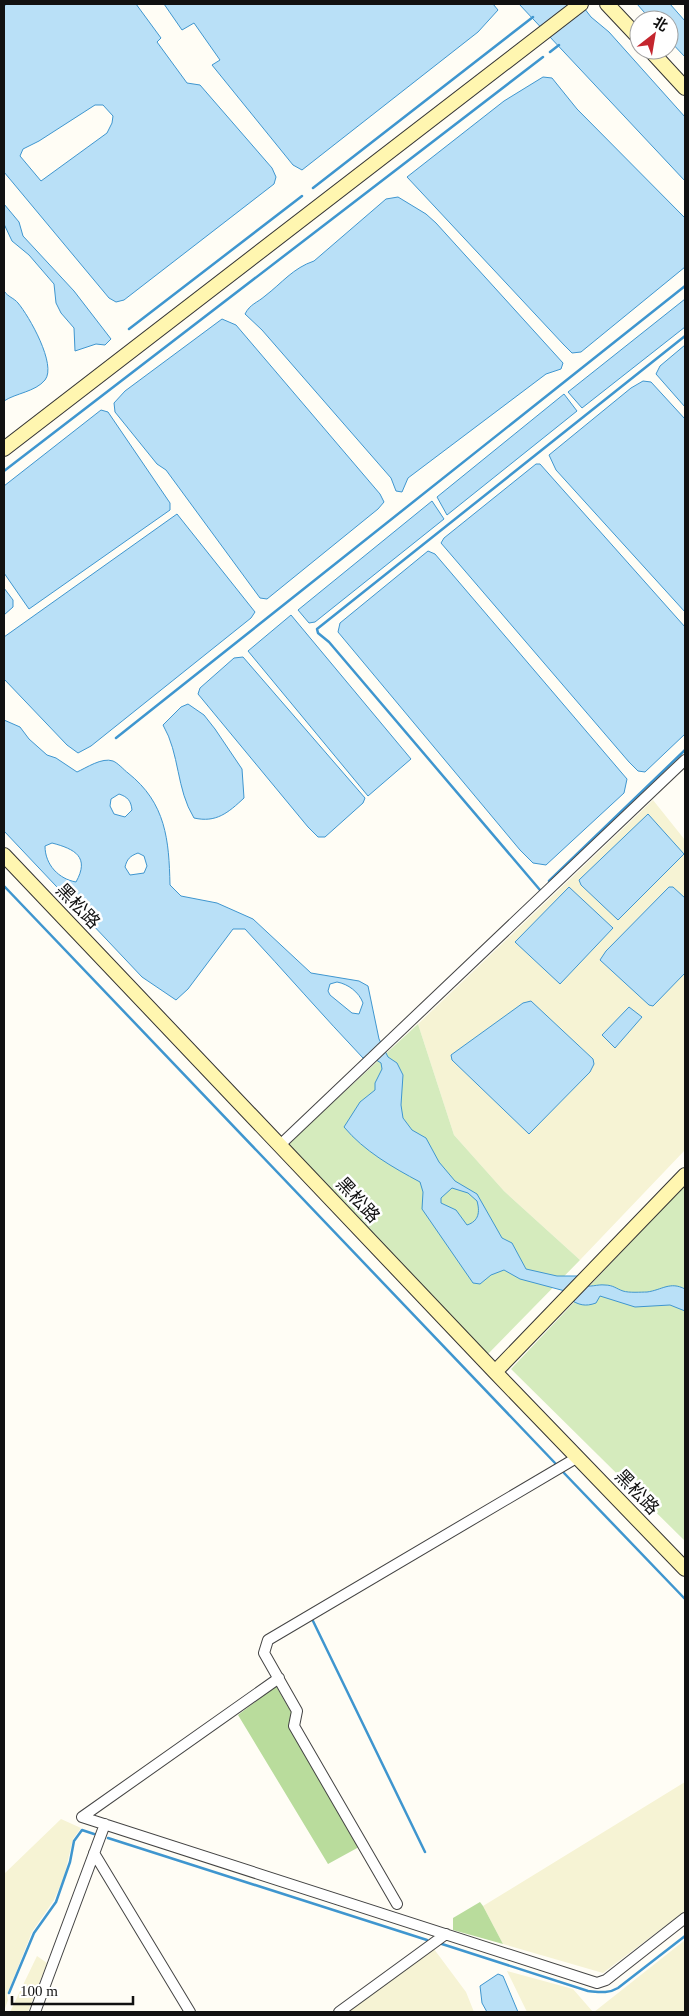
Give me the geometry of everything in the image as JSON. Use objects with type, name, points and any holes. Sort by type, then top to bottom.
[{"type":"street","points":[[4,449],[581,4]]},
{"type":"street","points":[[607,4],[629,27]]},
{"type":"street","points":[[659,60],[685,88]]},
{"type":"street","points":[[280,1145],[685,760]]},
{"type":"street","name":"黑松路","points":[[4,856],[685,1569]]},
{"type":"street","points":[[495,1372],[685,1175]]},
{"type":"street","points":[[397,1904],[294,1726],[297,1711],[264,1653],[268,1640],[578,1457]]},
{"type":"street","points":[[279,1678],[82,1817],[597,1983],[606,1980],[685,1918]]},
{"type":"street","points":[[34,2012],[105,1824]]},
{"type":"street","points":[[94,1853],[190,2012]]},
{"type":"street","points":[[339,2012],[446,1934]]},
{"type":"shaded area","points":[[653,800],[685,840],[685,1150],[580,1260],[504,1191],[454,1135],[418,1024]]},
{"type":"shaded area","points":[[685,1782],[685,1911],[603,1973],[503,1944],[483,1906]]},
{"type":"shaded area","points":[[61,1819],[81,1828],[73,1839],[64,1877],[54,1900],[32,1932],[7,1995],[8,2000],[4,2011],[4,1874]]},
{"type":"shaded area","points":[[685,1940],[685,2012],[594,2012]]},
{"type":"shaded area","points":[[434,1949],[466,1992],[474,2012],[345,2012]]},
{"type":"shaded area","points":[[37,1956],[47,1963],[28,2012],[10,2012]]},
{"type":"shaded area","points":[[507,1971],[573,1989],[593,2012],[527,2012]]},
{"type":"green space","points":[[418,1024],[454,1135],[504,1191],[580,1260],[487,1355],[288,1148],[290,1142]]},
{"type":"green space","points":[[685,1185],[685,1541],[511,1369]]},
{"type":"green space","points":[[276,1686],[291,1712],[290,1728],[359,1847],[328,1864],[238,1715]]},
{"type":"green space","points":[[480,1902],[503,1944],[453,1930],[453,1918]]},
{"type":"water","points":[[7,4],[136,4],[161,38],[157,42],[187,83],[200,85],[272,168],[276,177],[274,184],[124,300],[116,302],[109,298],[4,172],[4,6]],"holes":[[[95,105],[103,105],[113,116],[107,133],[41,181],[20,156],[23,149],[39,141]]]},
{"type":"water","points":[[164,4],[493,4],[498,10],[478,32],[302,170],[293,165],[212,65],[220,60],[194,23],[182,30]]},
{"type":"water","points":[[519,4],[581,4],[591,17],[609,32],[629,54],[629,60],[634,60],[685,117],[685,181]]},
{"type":"water","points":[[637,4],[670,4],[675,10],[642,10]]},
{"type":"water","points":[[679,14],[685,21],[685,57],[679,51]]},
{"type":"water","points":[[543,77],[552,78],[577,109],[685,218],[685,267],[581,352],[572,353],[564,345],[407,177],[504,101]]},
{"type":"water","points":[[398,197],[426,214],[436,223],[563,363],[561,369],[546,374],[408,478],[402,492],[396,491],[391,478],[262,330],[245,314],[251,306],[294,272],[314,261],[386,199]]},
{"type":"water","points":[[4,204],[19,222],[23,236],[74,291],[111,339],[105,345],[96,344],[75,351],[74,328],[61,313],[56,303],[54,284],[29,255],[12,241],[4,224]]},
{"type":"water","points":[[4,291],[18,303],[35,329],[45,352],[48,373],[41,384],[4,401]]},
{"type":"water","points":[[685,299],[685,327],[582,408],[568,392]]},
{"type":"water","points":[[222,319],[236,325],[380,494],[384,502],[378,509],[267,599],[260,598],[166,470],[157,464],[115,412],[114,403],[125,391]]},
{"type":"water","points":[[685,345],[685,407],[656,374],[660,366]]},
{"type":"water","points":[[643,381],[651,382],[685,419],[685,612],[556,470],[549,455],[631,388]]},
{"type":"water","points":[[564,394],[577,411],[447,515],[437,497]]},
{"type":"water","points":[[101,410],[108,412],[170,503],[170,510],[29,609],[4,573],[4,486]]},
{"type":"water","points":[[536,464],[540,464],[685,627],[685,734],[645,772],[638,771],[629,762],[441,543],[444,538]]},
{"type":"water","points":[[432,501],[444,519],[315,622],[309,623],[298,610]]},
{"type":"water","points":[[177,514],[255,612],[251,618],[91,746],[78,753],[67,745],[4,679],[4,637]]},
{"type":"water","points":[[428,551],[435,554],[627,779],[624,793],[546,865],[533,863],[520,850],[338,632],[340,623]]},
{"type":"water","points":[[4,588],[13,600],[13,607],[4,615]]},
{"type":"water","points":[[291,615],[411,759],[368,796],[248,651]]},
{"type":"water","points":[[243,657],[365,798],[363,803],[325,837],[318,837],[308,827],[198,694],[200,688],[234,658]]},
{"type":"water","points":[[188,704],[204,715],[242,769],[244,798],[233,808],[215,818],[194,818],[184,795],[172,748],[163,725],[181,707]]},
{"type":"water","points":[[4,720],[20,727],[29,739],[47,755],[56,758],[77,772],[104,760],[117,763],[141,785],[158,810],[166,838],[170,885],[181,896],[217,903],[253,919],[311,973],[359,981],[368,986],[379,1039],[388,1057],[397,1063],[403,1075],[401,1105],[403,1118],[412,1130],[426,1138],[439,1162],[455,1181],[477,1194],[502,1238],[512,1243],[526,1269],[557,1276],[579,1276],[565,1291],[520,1279],[504,1270],[491,1275],[480,1284],[473,1283],[422,1209],[423,1192],[420,1182],[369,1151],[344,1127],[360,1102],[375,1090],[375,1083],[382,1069],[381,1063],[370,1056],[363,1058],[245,929],[233,929],[188,989],[176,1000],[142,977],[4,831]],"holes":[[[119,794],[125,796],[130,802],[132,810],[125,817],[114,814],[110,806],[111,799]],[[52,843],[67,848],[78,855],[81,860],[81,866],[76,882],[64,878],[54,870],[47,859],[45,846]],[[138,853],[144,856],[147,866],[144,873],[130,875],[125,867],[129,858]],[[337,982],[353,989],[363,1003],[359,1014],[352,1013],[330,995],[328,991],[330,984]],[[452,1188],[468,1193],[477,1201],[478,1216],[467,1225],[456,1210],[441,1203],[441,1198]]]},
{"type":"water","points":[[648,814],[684,854],[618,920],[581,885],[579,880]]},
{"type":"water","points":[[569,887],[613,928],[560,984],[515,942]]},
{"type":"water","points":[[669,887],[673,887],[685,898],[685,973],[653,1006],[649,1005],[600,960],[606,951]]},
{"type":"water","points":[[531,1001],[593,1059],[594,1064],[590,1072],[529,1134],[452,1060],[451,1055],[523,1003]]},
{"type":"water","points":[[629,1007],[642,1017],[615,1048],[602,1035]]},
{"type":"water","points":[[582,1285],[608,1285],[623,1291],[632,1292],[647,1292],[670,1286],[680,1287],[685,1289],[685,1311],[670,1305],[635,1307],[600,1296],[596,1303],[582,1305],[569,1299]]},
{"type":"water","points":[[498,1974],[503,1976],[518,2012],[487,2012],[482,2003],[480,1986]]},
{"type":"waterway","points":[[313,188],[533,17]]},
{"type":"waterway","points":[[550,52],[559,45]]},
{"type":"waterway","points":[[4,471],[543,57]]},
{"type":"waterway","points":[[129,329],[302,196]]},
{"type":"waterway","points":[[116,738],[685,286]]},
{"type":"waterway","points":[[540,890],[329,642],[318,633],[317,629],[685,336]]},
{"type":"waterway","points":[[549,881],[685,750]]},
{"type":"waterway","points":[[4,886],[555,1463]]},
{"type":"waterway","points":[[564,1473],[685,1599]]},
{"type":"waterway","points":[[313,1621],[425,1852]]},
{"type":"waterway","points":[[9,1993],[34,1933],[56,1902],[70,1862],[74,1841],[82,1830],[94,1834]]},
{"type":"waterway","points":[[108,1838],[427,1940]]},
{"type":"waterway","points":[[442,1944],[588,1991],[603,1992],[618,1988],[685,1936]]}]
